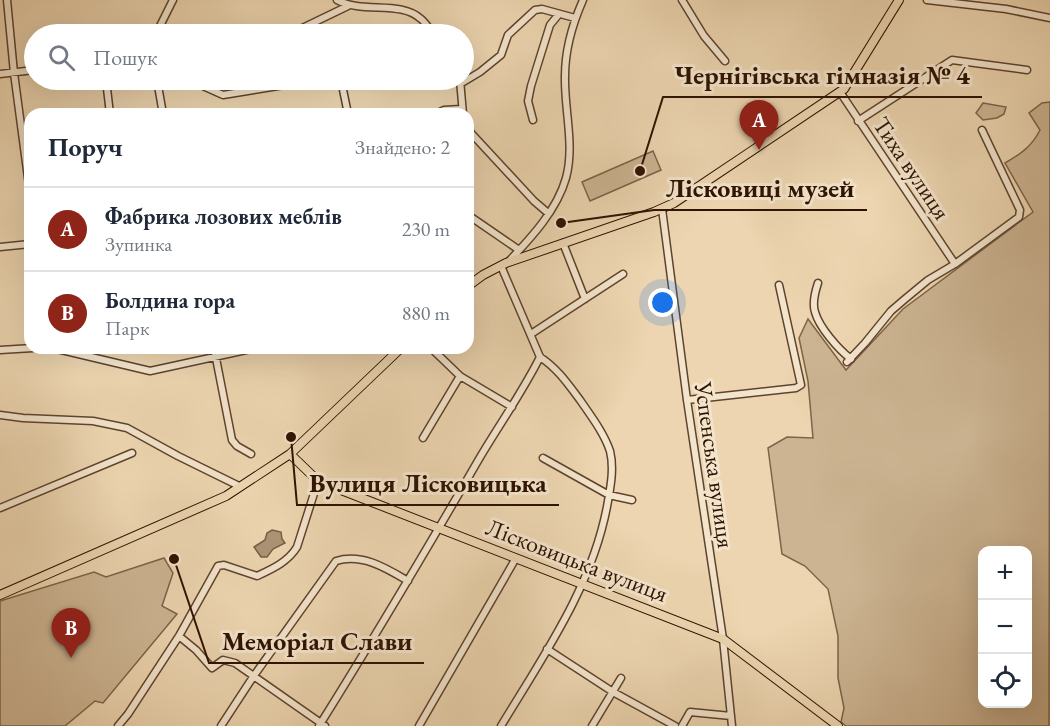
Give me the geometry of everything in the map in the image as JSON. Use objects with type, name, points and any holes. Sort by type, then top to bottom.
[{"type":"main road","points":[[474,282],[503,265],[662,209],[840,92],[866,55],[899,0]]},
{"type":"main road","points":[[0,595],[226,496],[290,453],[395,354]]},
{"type":"main road","name":"Лісковицька вулиця","points":[[290,453],[318,481],[723,639],[838,726]]},
{"type":"street","points":[[7,0],[24,148]]},
{"type":"street","points":[[161,24],[173,0]]},
{"type":"street","points":[[337,0],[348,6],[410,12],[426,24]]},
{"type":"street","points":[[501,726],[548,649],[582,585],[600,537],[612,481],[610,453],[605,440],[592,417],[566,382],[553,366],[540,357],[503,265],[528,241],[559,197],[568,164],[566,50],[583,0]]},
{"type":"street","points":[[927,0],[1006,9],[1050,18]]},
{"type":"street","points":[[685,1],[704,36],[725,61]]},
{"type":"street","points":[[311,24],[348,6]]},
{"type":"street","points":[[474,75],[501,55],[508,35],[535,10],[543,9],[575,18]]},
{"type":"street","points":[[533,120],[528,101],[531,86],[550,25],[559,14]]},
{"type":"street","points":[[858,121],[952,60],[1027,70]]},
{"type":"street","points":[[0,74],[24,72]]},
{"type":"street","points":[[107,90],[109,108]]},
{"type":"street","points":[[159,90],[162,108]]},
{"type":"street","points":[[212,90],[223,95],[254,90]]},
{"type":"street","points":[[343,90],[347,108]]},
{"type":"street","points":[[461,90],[462,108]]},
{"type":"street","name":"Тиха вулиця","points":[[840,92],[955,264]]},
{"type":"street","points":[[818,283],[814,294],[815,312],[839,350],[849,361],[891,311],[928,280],[955,264],[1019,217],[1020,210],[982,130]]},
{"type":"street","points":[[474,136],[548,213]]},
{"type":"street","name":"Успенська вулиця","points":[[662,209],[687,400],[723,639],[732,726]]},
{"type":"street","points":[[474,219],[519,250]]},
{"type":"street","points":[[563,243],[585,299]]},
{"type":"street","points":[[0,247],[24,245]]},
{"type":"street","points":[[531,334],[623,274]]},
{"type":"street","points":[[687,400],[796,388],[801,384],[780,285]]},
{"type":"street","points":[[0,350],[24,349]]},
{"type":"street","points":[[78,354],[150,371],[232,354]]},
{"type":"street","points":[[215,354],[232,440],[237,446],[251,454]]},
{"type":"street","points":[[436,354],[460,376],[512,407]]},
{"type":"street","points":[[179,636],[212,668],[223,660],[235,663],[322,725],[540,357]]},
{"type":"street","points":[[423,438],[460,376]]},
{"type":"street","points":[[0,415],[93,421],[128,428],[239,486]]},
{"type":"street","points":[[0,508],[132,453]]},
{"type":"street","points":[[543,458],[609,495],[632,500]]},
{"type":"street","points":[[118,726],[179,636],[218,566],[224,565],[257,576],[292,555],[297,547],[318,481]]},
{"type":"street","points":[[221,726],[336,561],[349,557],[381,565],[408,581]]},
{"type":"street","points":[[419,726],[516,558]]},
{"type":"street","points":[[548,649],[613,692],[675,726]]},
{"type":"street","points":[[592,726],[621,678]]},
{"type":"street","points":[[682,726],[690,712],[730,716]]},
{"type":"shaded area","points":[[1050,102],[1049,726],[846,726],[841,722],[844,708],[838,678],[838,636],[828,589],[805,566],[782,554],[768,448],[787,437],[813,438],[808,381],[799,338],[808,319],[846,370],[903,309],[1033,212],[1005,163],[1026,149],[1040,130],[1029,113],[1042,103]]},
{"type":"shaded area","points":[[983,103],[1006,107],[1004,114],[997,118],[983,120],[976,113]]},
{"type":"shaded area","points":[[653,151],[661,170],[590,201],[582,182]]},
{"type":"shaded area","points":[[272,530],[281,532],[285,543],[273,549],[267,557],[261,557],[254,547],[265,540],[267,533]]},
{"type":"shaded area","points":[[164,558],[173,573],[162,606],[177,614],[103,703],[95,701],[65,726],[0,726],[0,601],[94,572],[106,577]]},
{"type":"place","name":"Фабрика лозових меблів","points":[[759,150]]},
{"type":"place","name":"Чернігівська гімназія № 4","points":[[640,171]]},
{"type":"place","name":"Лісковиці музей","points":[[561,223]]},
{"type":"place","name":"Вулиця Лісковицька","points":[[291,437]]},
{"type":"place","name":"Меморіал Слави","points":[[174,559]]},
{"type":"place","name":"Болдина гора","points":[[71,658]]}]
